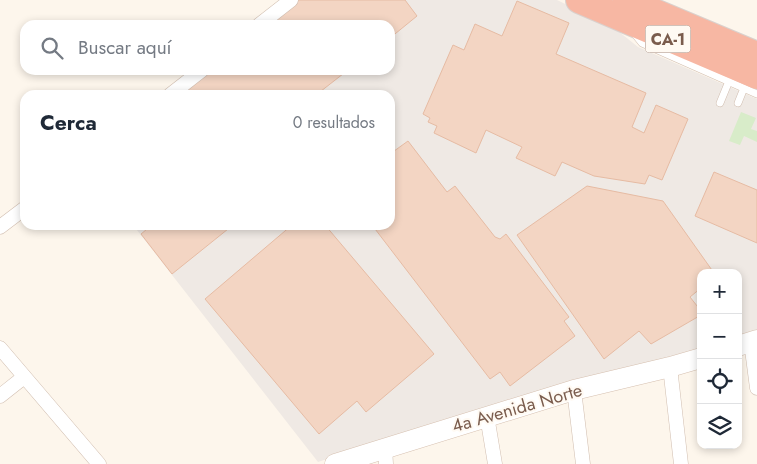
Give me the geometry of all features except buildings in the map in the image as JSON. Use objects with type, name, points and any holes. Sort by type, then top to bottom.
[{"type":"highway","name":"CA-1","points":[[580,0],[626,10],[757,55]]},
{"type":"highway","name":"CA-1","points":[[626,10],[751,82]]},
{"type":"street","points":[[266,20],[292,0]]},
{"type":"street","points":[[176,90],[196,75]]},
{"type":"street","points":[[0,228],[20,212]]},
{"type":"street","points":[[749,342],[757,388]]},
{"type":"street","points":[[0,348],[99,464]]},
{"type":"street","name":"4a Avenida Norte","points":[[335,464],[385,456],[487,416],[574,390],[698,359]]},
{"type":"street","points":[[670,367],[681,464]]},
{"type":"street","points":[[0,396],[24,377]]},
{"type":"street","points":[[574,390],[583,464]]},
{"type":"street","points":[[487,416],[495,464]]},
{"type":"lane","points":[[626,10],[642,43],[729,81],[751,82]]},
{"type":"lane","points":[[720,103],[729,81]]},
{"type":"lane","points":[[751,82],[757,94]]},
{"type":"lane","points":[[738,102],[751,82]]},
{"type":"shaded area","points":[[296,0],[557,0],[613,27],[638,47],[757,99],[757,331],[742,336],[742,269],[697,269],[697,349],[411,431],[318,462],[137,230],[395,230],[395,90],[180,90],[200,75],[395,75],[395,20],[371,20]]},
{"type":"green space","points":[[741,112],[756,118],[751,129],[757,131],[757,142],[744,136],[740,145],[729,141]]}]
